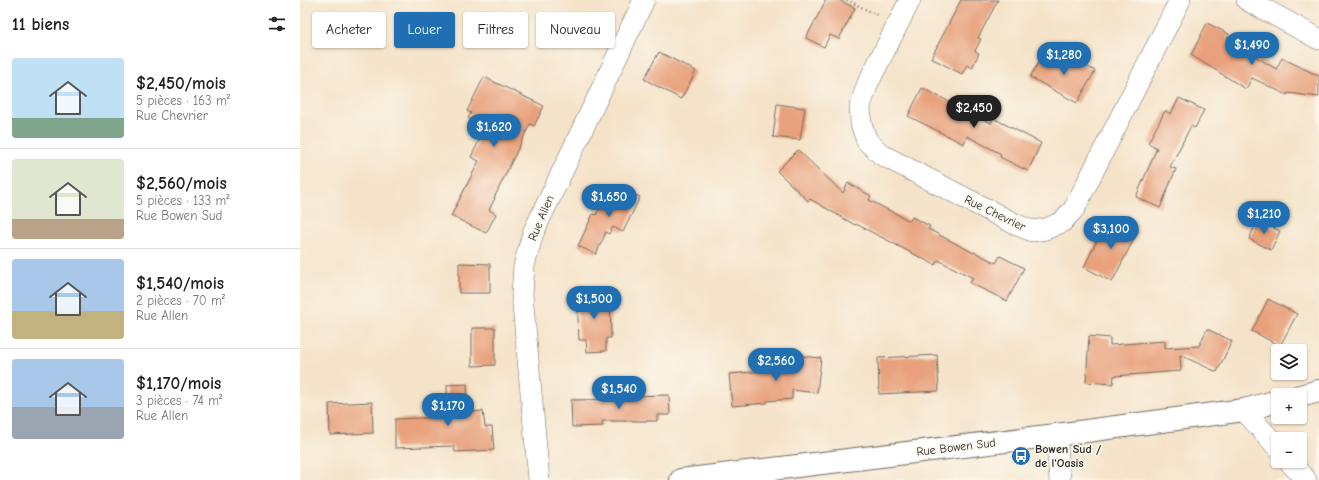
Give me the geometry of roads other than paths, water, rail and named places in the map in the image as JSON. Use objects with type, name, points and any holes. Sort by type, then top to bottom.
[{"type":"street","name":"Rue Allen","points":[[539,480],[522,294],[524,266],[533,233],[644,0]]},
{"type":"street","name":"Rue Chevrier","points":[[910,0],[868,83],[860,106],[861,124],[867,141],[882,155],[1017,225],[1032,231],[1046,229],[1062,222],[1074,209],[1180,0]]},
{"type":"street","points":[[1247,0],[1319,39]]},
{"type":"street","points":[[1307,394],[1319,391]]},
{"type":"street","name":"Rue Bowen Sud","points":[[680,480],[1056,435],[1244,410],[1271,403]]},
{"type":"street","points":[[1244,410],[1271,440]]},
{"type":"street","points":[[1056,435],[1060,480]]},
{"type":"street","points":[[1295,468],[1306,480]]},
{"type":"place","name":"Bowen Sud / de l'Oasis","points":[[1021,456]]}]
